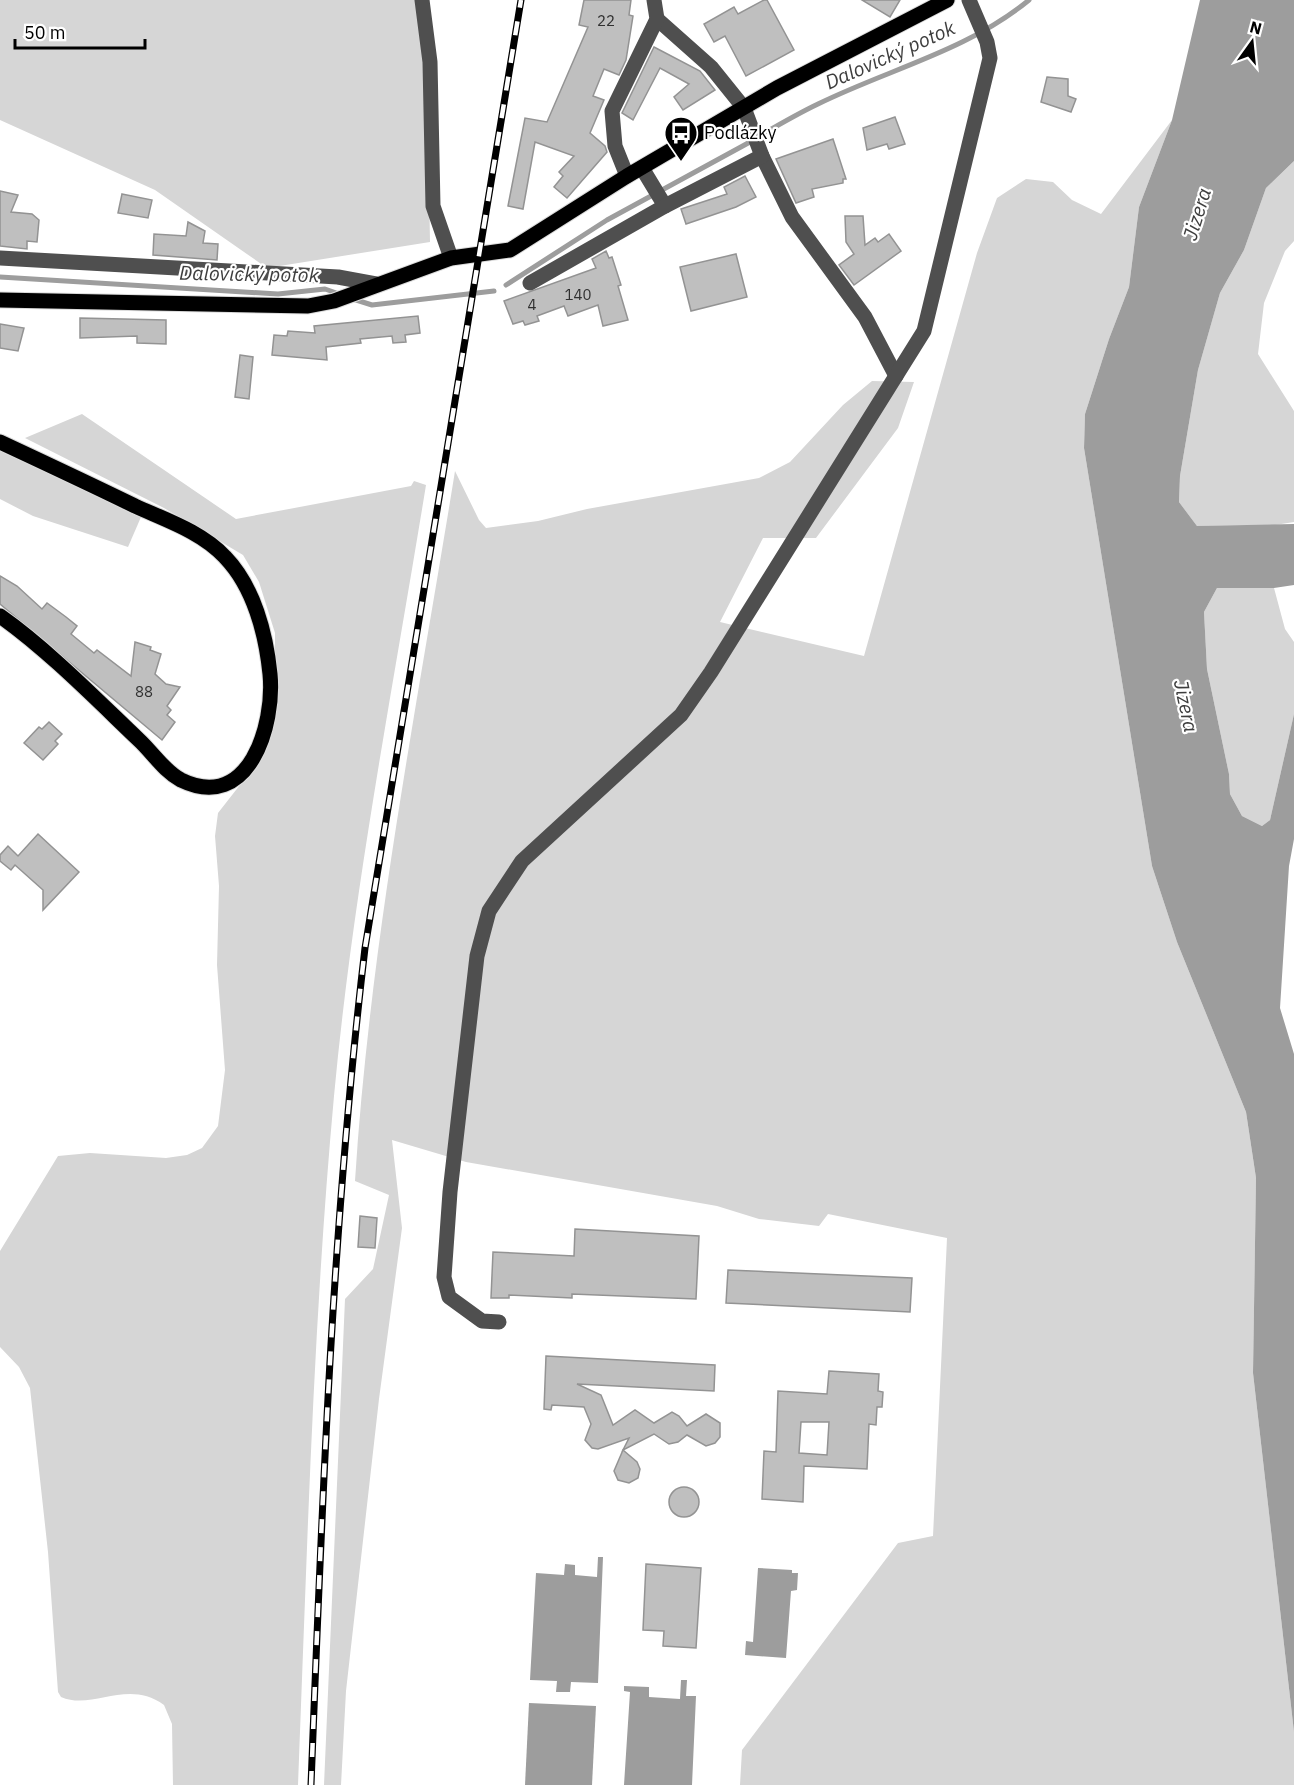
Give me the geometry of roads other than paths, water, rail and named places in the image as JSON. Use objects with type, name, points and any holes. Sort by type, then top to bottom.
[{"type":"main road","points":[[0,300],[308,306],[334,301],[451,258],[510,250],[744,108],[947,0]]},
{"type":"main road","points":[[0,442],[187,530],[225,557],[245,585],[256,608],[270,676],[263,733],[252,762],[229,785],[212,788],[180,780],[78,682],[0,616]]},
{"type":"street","points":[[422,0],[430,62],[433,206],[451,258]]},
{"type":"street","points":[[627,177],[615,146],[612,111],[657,19],[654,0]]},
{"type":"street","points":[[499,1322],[482,1321],[449,1298],[444,1277],[450,1192],[477,956],[489,911],[522,861],[681,715],[711,672],[924,331],[934,298],[990,58],[987,42],[969,0]]},
{"type":"street","points":[[657,19],[711,67],[744,108],[762,156],[792,217],[865,317],[896,376]]},
{"type":"street","points":[[530,283],[665,206],[762,156]]},
{"type":"street","points":[[642,168],[665,206]]},
{"type":"street","points":[[0,258],[338,277],[376,284]]},
{"type":"water","name":"Jizera","points":[[1200,0],[1294,0],[1294,161],[1266,188],[1244,250],[1220,293],[1198,370],[1180,476],[1179,502],[1197,526],[1294,524],[1294,585],[1274,588],[1217,588],[1204,612],[1207,669],[1229,774],[1230,794],[1242,816],[1262,826],[1270,820],[1294,714],[1294,839],[1289,866],[1280,1008],[1294,1054],[1294,1732],[1253,1373],[1256,1178],[1246,1112],[1177,942],[1152,866],[1084,448],[1085,414],[1109,339],[1129,287],[1139,207],[1172,120]]},
{"type":"water","points":[[598,1557],[603,1557],[598,1683],[571,1682],[570,1692],[556,1692],[557,1681],[530,1680],[536,1573],[564,1575],[565,1564],[575,1565],[575,1575],[597,1577]]},
{"type":"water","points":[[758,1568],[792,1570],[792,1573],[798,1573],[797,1590],[791,1591],[786,1658],[745,1655],[746,1641],[753,1642]]},
{"type":"water","points":[[681,1680],[687,1680],[686,1696],[696,1696],[692,1785],[624,1785],[630,1692],[624,1691],[624,1686],[649,1687],[649,1697],[680,1699]]},
{"type":"water","points":[[529,1703],[596,1706],[592,1785],[525,1785]]},
{"type":"waterway","name":"Dalovický potok","points":[[761,135],[804,111],[980,33],[1029,0]]},
{"type":"waterway","name":"Dalovický potok","points":[[506,285],[607,220],[750,142]]},
{"type":"waterway","name":"Dalovický potok","points":[[0,277],[278,294],[325,289],[342,295]]},
{"type":"waterway","name":"Dalovický potok","points":[[353,299],[372,305],[494,291]]},
{"type":"railway","points":[[311,1785],[324,1470],[336,1261],[365,948],[521,0]]},
{"type":"place","name":"Podlázky","points":[[681,162]]}]
